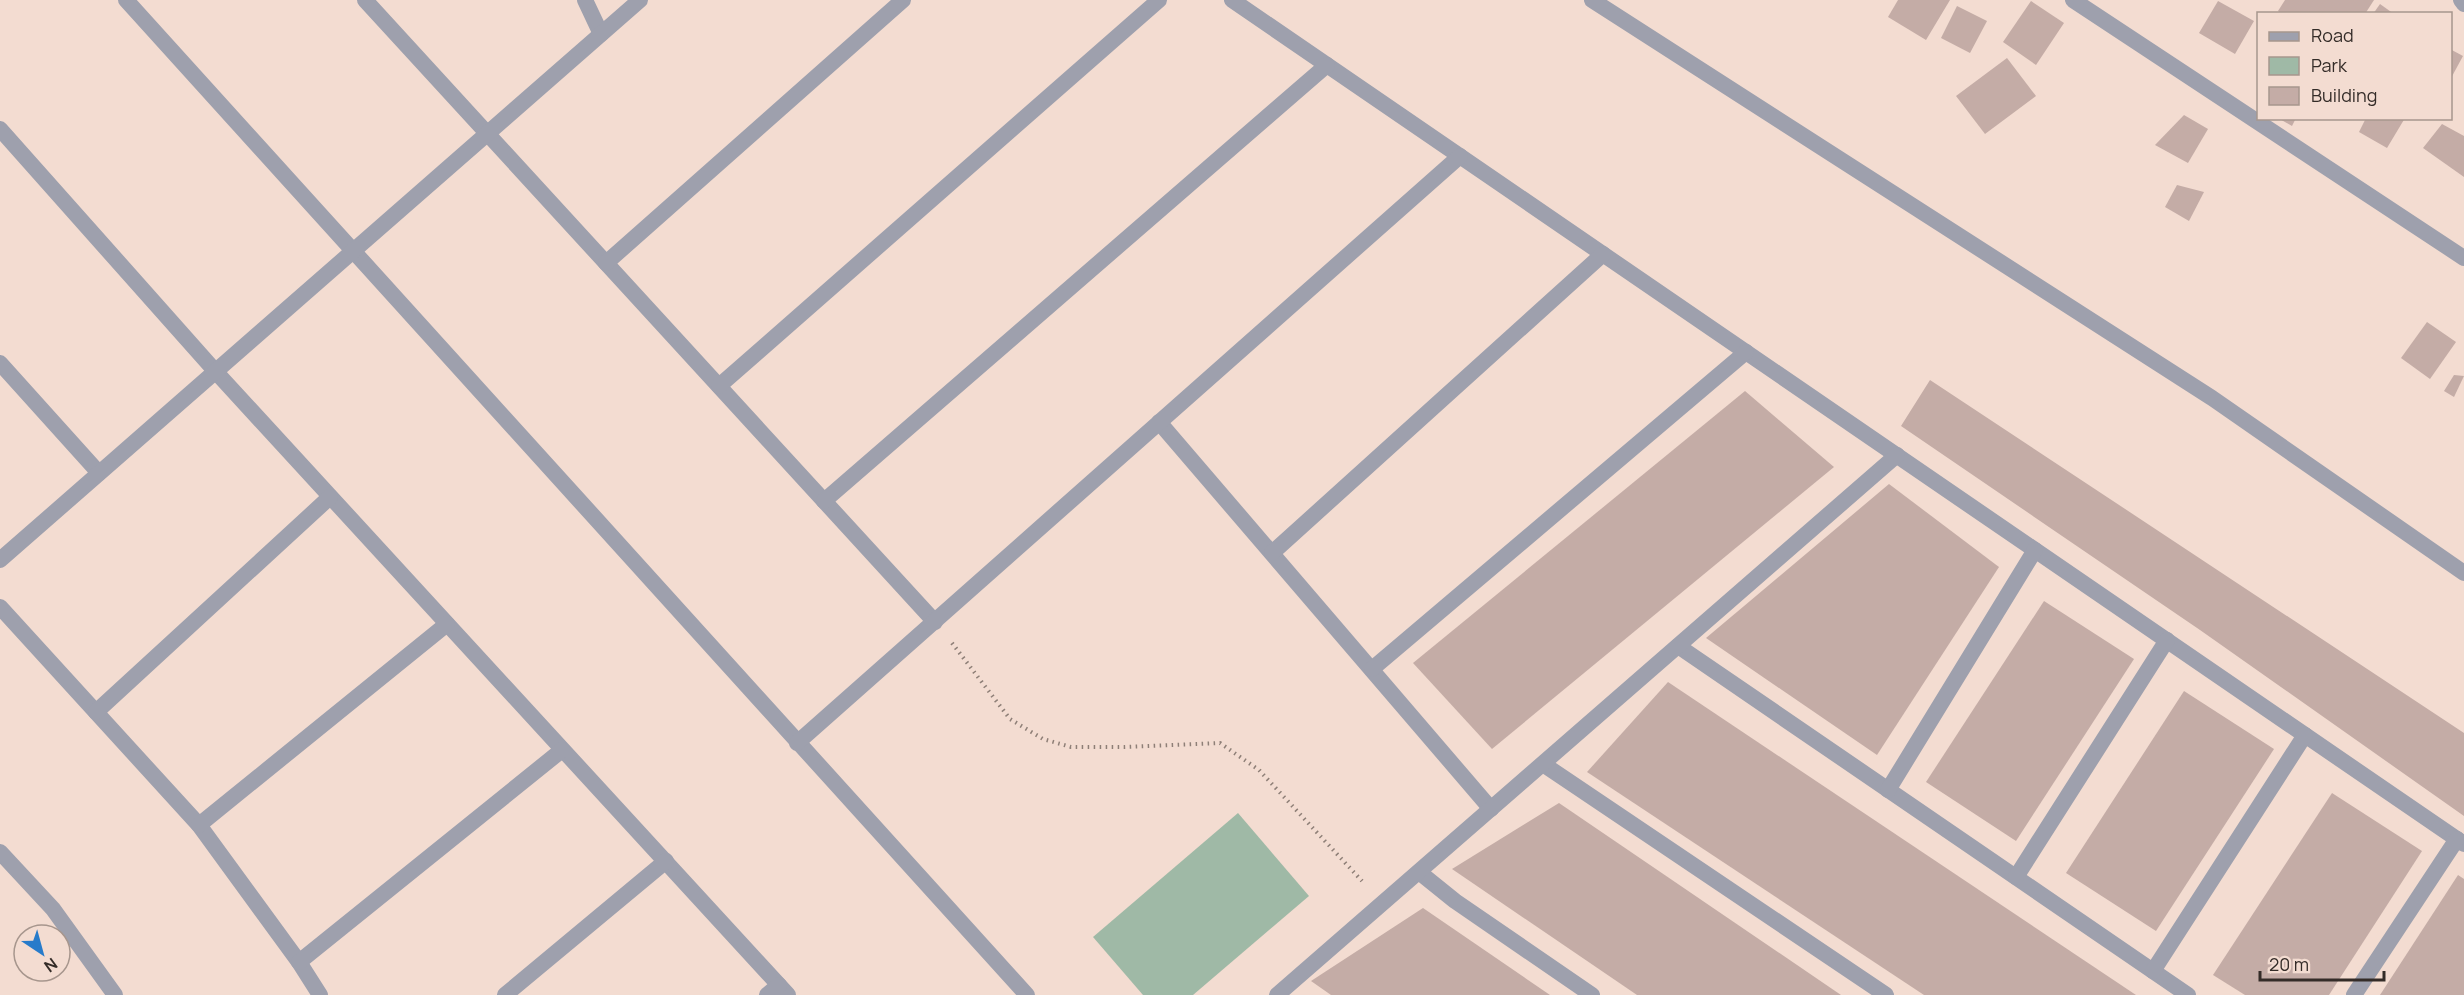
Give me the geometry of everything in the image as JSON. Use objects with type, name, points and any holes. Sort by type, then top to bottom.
[{"type":"street","points":[[126,0],[1027,995]]},
{"type":"street","points":[[365,0],[935,622]]},
{"type":"street","points":[[585,0],[601,34]]},
{"type":"street","points":[[0,560],[640,0]]},
{"type":"street","points":[[606,263],[903,0]]},
{"type":"street","points":[[718,386],[1159,0]]},
{"type":"street","points":[[1232,0],[2461,841],[2354,995]]},
{"type":"street","points":[[1592,0],[2212,398],[2464,573]]},
{"type":"street","points":[[2073,0],[2464,258]]},
{"type":"street","points":[[824,501],[1327,64]]},
{"type":"street","points":[[0,129],[216,372],[666,861],[778,992]]},
{"type":"street","points":[[797,743],[1460,156]]},
{"type":"street","points":[[1272,553],[1603,254]]},
{"type":"street","points":[[1371,669],[1746,352]]},
{"type":"street","points":[[0,363],[99,473]]},
{"type":"street","points":[[1159,422],[1491,808]]},
{"type":"street","points":[[1288,992],[1383,903],[1897,455]]},
{"type":"street","points":[[96,712],[330,497]]},
{"type":"street","points":[[1888,790],[2035,550]]},
{"type":"street","points":[[0,607],[199,825],[299,962],[320,995]]},
{"type":"street","points":[[199,825],[447,624]]},
{"type":"street","points":[[2016,877],[2167,640]]},
{"type":"street","points":[[1678,646],[2188,995]]},
{"type":"street","points":[[2153,971],[2305,735]]},
{"type":"street","points":[[299,962],[562,750]]},
{"type":"street","points":[[1543,764],[1886,995]]},
{"type":"street","points":[[0,852],[53,909],[115,995]]},
{"type":"street","points":[[505,995],[666,861]]},
{"type":"street","points":[[1419,872],[1455,901],[1592,995]]},
{"type":"path","points":[[935,622],[1010,719],[1043,739],[1071,747],[1220,743],[1238,753],[1259,770],[1383,903]]},
{"type":"green space","points":[[1238,813],[1309,896],[1193,995],[1143,995],[1093,937]]},
{"type":"building","points":[[1898,0],[1950,0],[1926,40],[1888,17]]},
{"type":"building","points":[[2285,0],[2374,0],[2366,12],[2278,11]]},
{"type":"building","points":[[2031,1],[2064,23],[2036,65],[2003,42]]},
{"type":"building","points":[[2218,1],[2254,21],[2235,54],[2199,33]]},
{"type":"building","points":[[2380,4],[2391,12],[2374,12]]},
{"type":"building","points":[[1957,6],[1987,21],[1970,53],[1941,38]]},
{"type":"building","points":[[2452,50],[2463,56],[2452,76]]},
{"type":"building","points":[[2007,58],[2036,96],[1985,134],[1956,96]]},
{"type":"building","points":[[2184,115],[2208,129],[2188,163],[2155,145]]},
{"type":"building","points":[[2282,120],[2295,120],[2292,126]]},
{"type":"building","points":[[2365,120],[2404,120],[2387,148],[2359,132]]},
{"type":"building","points":[[2442,124],[2464,136],[2464,177],[2423,148]]},
{"type":"building","points":[[2177,185],[2204,192],[2189,221],[2165,207]]},
{"type":"building","points":[[2427,322],[2456,342],[2430,379],[2401,358]]},
{"type":"building","points":[[2454,375],[2464,376],[2454,397],[2444,391]]},
{"type":"building","points":[[1930,380],[2464,733],[2464,816],[2200,630],[1901,426]]},
{"type":"building","points":[[1745,391],[1834,467],[1492,749],[1413,663]]},
{"type":"building","points":[[1889,484],[1999,567],[1877,755],[1706,638]]},
{"type":"building","points":[[2044,601],[2134,659],[2016,841],[1926,782]]},
{"type":"building","points":[[1668,682],[2136,995],[1924,995],[1587,772]]},
{"type":"building","points":[[2184,691],[2274,749],[2156,931],[2066,873]]},
{"type":"building","points":[[2332,793],[2422,851],[2329,995],[2245,995],[2213,975]]},
{"type":"building","points":[[1559,803],[1841,995],[1637,995],[1452,869]]},
{"type":"building","points":[[2458,875],[2464,879],[2464,995],[2380,995]]},
{"type":"building","points":[[1423,908],[1550,995],[1331,995],[1311,981]]}]
